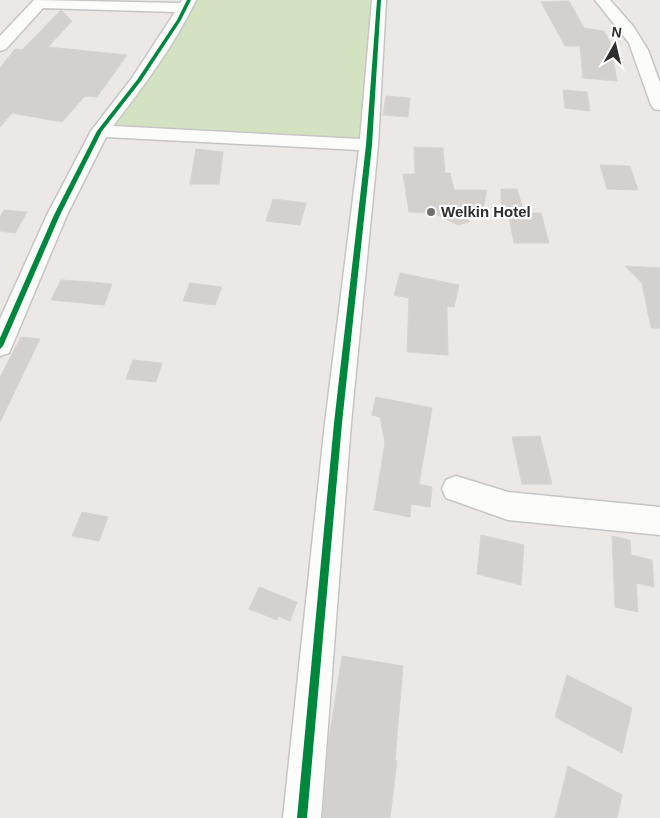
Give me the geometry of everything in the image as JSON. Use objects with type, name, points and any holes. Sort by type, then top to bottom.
[{"type":"street","points":[[302,818],[337,433],[369,145],[379,0]]},
{"type":"street","points":[[602,0],[630,32],[640,49],[646,74],[660,105]]},
{"type":"street","points":[[0,46],[39,4],[187,4]]},
{"type":"street","points":[[0,346],[57,215],[100,131],[139,81],[187,4]]},
{"type":"street","points":[[100,131],[369,145]]},
{"type":"street","points":[[456,489],[508,506],[660,521]]},
{"type":"green space","points":[[189,0],[379,0],[369,145],[100,131]]},
{"type":"building","points":[[569,1],[584,28],[604,31],[610,42],[617,81],[583,78],[580,46],[565,46],[541,2]]},
{"type":"building","points":[[61,10],[72,21],[48,47],[127,55],[97,97],[85,96],[62,122],[12,113],[0,127],[0,68],[15,49],[22,50]]},
{"type":"building","points":[[563,90],[587,92],[590,111],[565,108]]},
{"type":"building","points":[[386,96],[410,98],[408,117],[383,115]]},
{"type":"building","points":[[414,147],[443,148],[445,173],[450,173],[454,190],[487,190],[483,210],[467,210],[469,222],[458,225],[433,213],[409,212],[403,174],[415,174]]},
{"type":"building","points":[[196,149],[223,152],[219,184],[190,184]]},
{"type":"building","points":[[600,165],[630,166],[638,190],[607,189]]},
{"type":"building","points":[[501,189],[517,189],[523,209],[501,209]]},
{"type":"building","points":[[273,199],[306,203],[300,225],[266,221]]},
{"type":"building","points":[[4,210],[27,212],[15,233],[0,231],[0,217]]},
{"type":"building","points":[[508,213],[541,213],[549,243],[514,243]]},
{"type":"building","points":[[625,266],[660,268],[660,328],[651,328],[642,283]]},
{"type":"building","points":[[400,273],[459,285],[454,307],[447,306],[448,355],[407,352],[409,298],[394,295]]},
{"type":"building","points":[[61,280],[112,284],[104,305],[51,300]]},
{"type":"building","points":[[190,283],[222,287],[215,305],[183,301]]},
{"type":"building","points":[[21,337],[40,339],[0,422],[0,377]]},
{"type":"building","points":[[133,360],[162,363],[156,382],[126,379]]},
{"type":"building","points":[[376,397],[432,408],[419,484],[432,487],[430,507],[411,504],[410,517],[374,510],[385,443],[380,417],[372,415]]},
{"type":"building","points":[[540,436],[552,484],[522,484],[512,437]]},
{"type":"building","points":[[82,512],[108,517],[99,541],[72,536]]},
{"type":"building","points":[[481,535],[524,545],[521,585],[477,574]]},
{"type":"building","points":[[612,536],[630,540],[631,555],[652,560],[654,587],[636,583],[638,612],[615,607]]},
{"type":"building","points":[[259,587],[297,602],[290,621],[278,616],[277,620],[249,609]]},
{"type":"building","points":[[342,656],[403,666],[395,760],[397,761],[390,818],[323,818],[328,745]]},
{"type":"building","points":[[567,675],[632,708],[622,753],[555,717]]},
{"type":"building","points":[[568,766],[622,795],[617,818],[555,818]]},
{"type":"cycle path","points":[[0,346],[57,215],[100,131],[139,81],[179,20],[189,0]]},
{"type":"cycle path","points":[[302,818],[338,423],[369,145],[379,0]]},
{"type":"place","name":"Welkin Hotel","points":[[431,212]]}]
